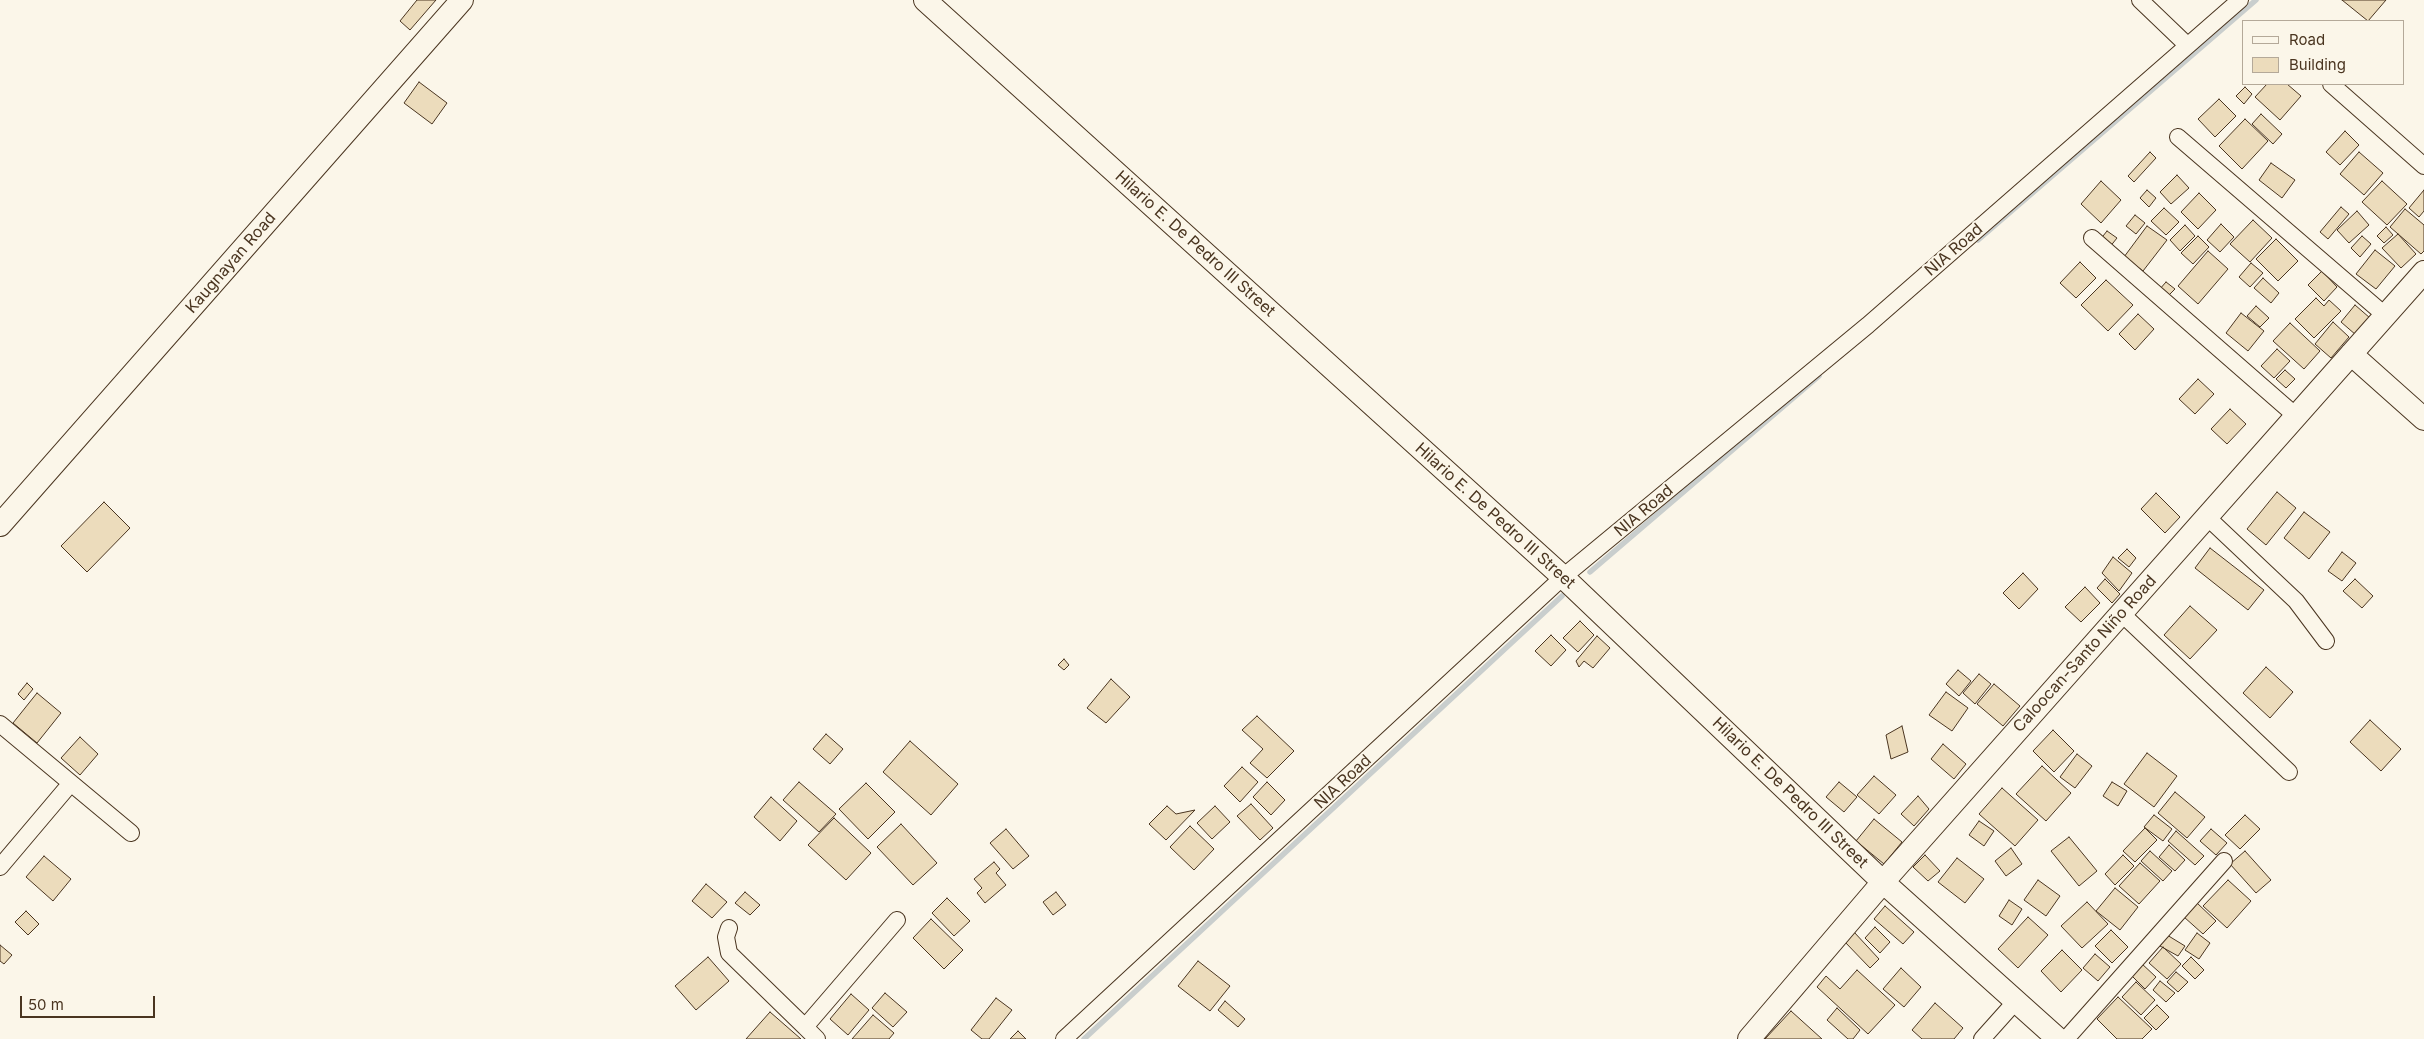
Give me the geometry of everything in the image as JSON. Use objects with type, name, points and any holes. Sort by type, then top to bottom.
[{"type":"street","name":"Kaugnayan Road","points":[[0,525],[462,0]]},
{"type":"street","name":"Hilario E. De Pedro III Street","points":[[925,0],[1563,577],[1883,882],[2058,1039]]},
{"type":"street","points":[[2140,0],[2187,45]]},
{"type":"street","name":"NIA Road","points":[[1064,1039],[1563,577],[1868,326],[2240,0]]},
{"type":"street","points":[[2332,85],[2424,166]]},
{"type":"street","points":[[2178,137],[2386,316]]},
{"type":"street","points":[[2092,238],[2296,416]]},
{"type":"street","name":"Caloocan-Santo Niño Road","points":[[1749,1039],[1883,882],[2424,272]]},
{"type":"street","points":[[2352,354],[2424,419]]},
{"type":"street","points":[[2207,517],[2296,601],[2326,641]]},
{"type":"street","points":[[2121,613],[2288,772]]},
{"type":"street","points":[[0,724],[131,833]]},
{"type":"street","points":[[0,867],[70,783]]},
{"type":"street","points":[[2066,1039],[2224,861]]},
{"type":"street","points":[[805,1027],[897,920]]},
{"type":"street","points":[[729,928],[726,937],[729,953],[816,1039]]},
{"type":"street","points":[[1982,1039],[2016,1001]]},
{"type":"building","points":[[417,0],[436,0],[410,30],[400,21]]},
{"type":"building","points":[[2342,0],[2386,0],[2369,20]]},
{"type":"building","points":[[419,82],[447,103],[432,124],[404,103]]},
{"type":"building","points":[[2266,85],[2288,85],[2301,96],[2280,120],[2255,97]]},
{"type":"building","points":[[2245,87],[2252,94],[2244,104],[2236,96]]},
{"type":"building","points":[[2219,99],[2236,116],[2215,137],[2198,119]]},
{"type":"building","points":[[2261,114],[2282,134],[2273,144],[2252,124]]},
{"type":"building","points":[[2245,119],[2268,141],[2242,169],[2219,146]]},
{"type":"building","points":[[2345,131],[2359,145],[2340,165],[2326,152]]},
{"type":"building","points":[[2150,152],[2156,158],[2134,182],[2128,176]]},
{"type":"building","points":[[2359,152],[2383,173],[2364,195],[2340,174]]},
{"type":"building","points":[[2271,163],[2295,180],[2282,198],[2259,180]]},
{"type":"building","points":[[2177,175],[2189,188],[2171,204],[2160,192]]},
{"type":"building","points":[[2101,181],[2121,200],[2101,223],[2081,204]]},
{"type":"building","points":[[2382,181],[2407,204],[2387,225],[2362,202]]},
{"type":"building","points":[[2147,190],[2156,198],[2149,207],[2140,198]]},
{"type":"building","points":[[2424,190],[2424,211],[2419,217],[2409,208]]},
{"type":"building","points":[[2199,193],[2216,210],[2198,229],[2181,212]]},
{"type":"building","points":[[2341,207],[2349,214],[2328,239],[2320,232]]},
{"type":"building","points":[[2164,208],[2179,222],[2166,235],[2151,221]]},
{"type":"building","points":[[2405,209],[2424,225],[2424,251],[2421,254],[2390,227]]},
{"type":"building","points":[[2357,211],[2369,225],[2349,243],[2337,230]]},
{"type":"building","points":[[2135,215],[2145,223],[2136,234],[2126,226]]},
{"type":"building","points":[[2253,220],[2272,238],[2250,262],[2230,244]]},
{"type":"building","points":[[2221,224],[2234,237],[2220,252],[2207,240]]},
{"type":"building","points":[[2185,225],[2195,236],[2180,251],[2170,240]]},
{"type":"building","points":[[2147,226],[2167,240],[2143,271],[2124,257]]},
{"type":"building","points":[[2386,227],[2393,235],[2384,243],[2377,236]]},
{"type":"building","points":[[2107,231],[2117,238],[2109,248],[2099,241]]},
{"type":"building","points":[[2398,234],[2416,254],[2401,268],[2382,248]]},
{"type":"building","points":[[2198,236],[2209,247],[2193,264],[2181,253]]},
{"type":"building","points":[[2362,236],[2371,244],[2360,257],[2351,248]]},
{"type":"building","points":[[2276,239],[2298,261],[2278,281],[2256,259]]},
{"type":"building","points":[[2375,250],[2395,266],[2376,289],[2356,274]]},
{"type":"building","points":[[2208,251],[2228,269],[2198,304],[2178,286]]},
{"type":"building","points":[[2080,262],[2096,278],[2076,298],[2060,283]]},
{"type":"building","points":[[2251,263],[2263,273],[2250,287],[2239,277]]},
{"type":"building","points":[[2322,271],[2337,287],[2324,301],[2308,285]]},
{"type":"building","points":[[2263,278],[2279,293],[2271,303],[2254,288]]},
{"type":"building","points":[[2106,280],[2133,305],[2108,331],[2081,305]]},
{"type":"building","points":[[2166,282],[2175,289],[2167,297],[2159,290]]},
{"type":"building","points":[[2316,298],[2324,306],[2329,300],[2341,311],[2314,338],[2295,319]]},
{"type":"building","points":[[2355,305],[2370,318],[2356,335],[2341,322]]},
{"type":"building","points":[[2256,306],[2269,318],[2260,327],[2247,316]]},
{"type":"building","points":[[2241,313],[2264,331],[2248,351],[2226,333]]},
{"type":"building","points":[[2138,314],[2154,329],[2135,350],[2119,334]]},
{"type":"building","points":[[2333,322],[2349,337],[2331,358],[2315,344]]},
{"type":"building","points":[[2290,323],[2320,351],[2304,369],[2273,341]]},
{"type":"building","points":[[2277,349],[2290,361],[2274,378],[2261,366]]},
{"type":"building","points":[[2285,370],[2295,379],[2286,388],[2276,379]]},
{"type":"building","points":[[2198,379],[2214,394],[2195,414],[2179,399]]},
{"type":"building","points":[[2230,409],[2246,424],[2227,444],[2211,429]]},
{"type":"building","points":[[2277,492],[2296,508],[2266,545],[2247,529]]},
{"type":"building","points":[[2156,493],[2180,517],[2165,533],[2141,509]]},
{"type":"building","points":[[104,502],[130,528],[87,572],[61,546]]},
{"type":"building","points":[[2304,512],[2330,532],[2309,559],[2284,538]]},
{"type":"building","points":[[2210,548],[2264,590],[2248,610],[2195,568]]},
{"type":"building","points":[[2127,549],[2136,558],[2129,567],[2118,558]]},
{"type":"building","points":[[2342,552],[2356,563],[2342,581],[2328,571]]},
{"type":"building","points":[[2113,557],[2132,573],[2119,591],[2102,573]]},
{"type":"building","points":[[2023,573],[2038,589],[2019,609],[2003,593]]},
{"type":"building","points":[[2105,579],[2120,594],[2112,603],[2097,588]]},
{"type":"building","points":[[2355,579],[2373,596],[2362,608],[2343,591]]},
{"type":"building","points":[[2085,587],[2100,603],[2081,622],[2065,607]]},
{"type":"building","points":[[2190,606],[2217,630],[2190,659],[2164,635]]},
{"type":"building","points":[[1580,621],[1594,635],[1578,652],[1563,638]]},
{"type":"building","points":[[1551,635],[1566,650],[1551,666],[1535,651]]},
{"type":"building","points":[[1597,636],[1610,648],[1593,668],[1584,661],[1579,667],[1576,661]]},
{"type":"building","points":[[1064,659],[1069,665],[1064,670],[1058,665]]},
{"type":"building","points":[[2266,667],[2293,692],[2270,718],[2243,693]]},
{"type":"building","points":[[1958,670],[1971,681],[1959,696],[1946,684]]},
{"type":"building","points":[[1979,674],[1991,684],[1975,704],[1963,693]]},
{"type":"building","points":[[1111,679],[1130,697],[1106,723],[1087,708]]},
{"type":"building","points":[[27,683],[33,689],[24,700],[18,694]]},
{"type":"building","points":[[1994,684],[2020,706],[2003,726],[1977,704]]},
{"type":"building","points":[[1946,692],[1968,708],[1952,731],[1929,715]]},
{"type":"building","points":[[37,693],[61,713],[37,743],[13,723]]},
{"type":"building","points":[[1257,716],[1294,751],[1267,778],[1250,763],[1263,749],[1242,730]]},
{"type":"building","points":[[2370,720],[2401,749],[2381,771],[2350,742]]},
{"type":"building","points":[[1902,726],[1908,752],[1891,759],[1886,735]]},
{"type":"building","points":[[2053,730],[2074,751],[2054,772],[2033,751]]},
{"type":"building","points":[[826,734],[843,749],[830,764],[813,749]]},
{"type":"building","points":[[80,737],[98,754],[80,775],[61,758]]},
{"type":"building","points":[[910,741],[958,784],[931,815],[883,772]]},
{"type":"building","points":[[1943,744],[1966,764],[1954,779],[1931,759]]},
{"type":"building","points":[[2147,753],[2177,776],[2154,807],[2124,784]]},
{"type":"building","points":[[2077,754],[2092,766],[2075,788],[2060,777]]},
{"type":"building","points":[[2042,766],[2071,793],[2046,821],[2016,794]]},
{"type":"building","points":[[1242,767],[1258,782],[1240,802],[1224,786]]},
{"type":"building","points":[[1874,776],[1896,795],[1879,814],[1857,795]]},
{"type":"building","points":[[799,782],[836,814],[819,832],[783,800]]},
{"type":"building","points":[[1267,782],[1285,800],[1271,815],[1253,797]]},
{"type":"building","points":[[1839,782],[1857,797],[1844,812],[1826,797]]},
{"type":"building","points":[[2112,782],[2127,791],[2118,806],[2103,796]]},
{"type":"building","points":[[866,783],[895,812],[868,839],[839,809]]},
{"type":"building","points":[[2002,788],[2038,820],[2015,846],[1979,814]]},
{"type":"building","points":[[2175,792],[2205,817],[2187,838],[2158,813]]},
{"type":"building","points":[[1918,796],[1929,809],[1914,826],[1901,814]]},
{"type":"building","points":[[771,797],[797,821],[780,841],[754,817]]},
{"type":"building","points":[[1251,804],[1273,828],[1260,840],[1237,816]]},
{"type":"building","points":[[1167,806],[1176,814],[1195,810],[1166,840],[1149,824]]},
{"type":"building","points":[[1215,806],[1230,822],[1212,839],[1197,823]]},
{"type":"building","points":[[2154,815],[2172,829],[2163,841],[2144,827]]},
{"type":"building","points":[[2245,815],[2260,829],[2240,849],[2225,835]]},
{"type":"building","points":[[834,818],[871,853],[846,880],[808,845]]},
{"type":"building","points":[[1874,819],[1902,842],[1884,864],[1856,841]]},
{"type":"building","points":[[1979,821],[1994,831],[1984,846],[1969,835]]},
{"type":"building","points":[[901,824],[937,863],[913,885],[877,847]]},
{"type":"building","points":[[1190,826],[1214,849],[1194,870],[1170,847]]},
{"type":"building","points":[[2145,828],[2157,840],[2135,862],[2123,851]]},
{"type":"building","points":[[1006,829],[1029,856],[1013,869],[990,843]]},
{"type":"building","points":[[2211,829],[2227,843],[2216,855],[2200,841]]},
{"type":"building","points":[[2176,831],[2204,856],[2195,865],[2168,841]]},
{"type":"building","points":[[2069,837],[2097,871],[2079,886],[2051,851]]},
{"type":"building","points":[[2169,845],[2185,860],[2175,871],[2159,857]]},
{"type":"building","points":[[2011,848],[2022,864],[2006,876],[1995,861]]},
{"type":"building","points":[[2150,851],[2172,871],[2163,881],[2141,861]]},
{"type":"building","points":[[2245,851],[2271,880],[2256,893],[2230,864]]},
{"type":"building","points":[[1925,855],[1940,871],[1928,881],[1913,867]]},
{"type":"building","points":[[2123,855],[2134,866],[2115,885],[2105,874]]},
{"type":"building","points":[[44,856],[71,879],[53,901],[26,877]]},
{"type":"building","points":[[1957,858],[1984,879],[1965,903],[1938,882]]},
{"type":"building","points":[[994,862],[1000,869],[996,873],[1006,885],[985,903],[977,893],[982,888],[974,879]]},
{"type":"building","points":[[2140,863],[2160,881],[2139,904],[2119,886]]},
{"type":"building","points":[[2038,880],[2060,896],[2046,916],[2024,900]]},
{"type":"building","points":[[2228,880],[2251,901],[2227,928],[2203,906]]},
{"type":"building","points":[[706,884],[727,902],[712,918],[692,901]]},
{"type":"building","points":[[2115,888],[2138,907],[2120,930],[2096,911]]},
{"type":"building","points":[[745,892],[760,905],[750,915],[735,903]]},
{"type":"building","points":[[1056,892],[1066,905],[1053,915],[1043,902]]},
{"type":"building","points":[[947,898],[970,921],[954,936],[932,913]]},
{"type":"building","points":[[2009,900],[2022,909],[2012,925],[1999,916]]},
{"type":"building","points":[[2087,902],[2108,924],[2082,948],[2061,926]]},
{"type":"building","points":[[2197,903],[2216,921],[2203,934],[2184,917]]},
{"type":"building","points":[[1885,906],[1914,932],[1903,944],[1874,919]]},
{"type":"building","points":[[26,911],[39,924],[28,935],[15,922]]},
{"type":"building","points":[[2028,917],[2048,935],[2018,968],[1998,949]]},
{"type":"building","points":[[931,919],[963,950],[944,969],[913,938]]},
{"type":"building","points":[[1875,927],[1890,942],[1880,953],[1865,938]]},
{"type":"building","points":[[2111,930],[2128,947],[2112,963],[2095,946]]},
{"type":"building","points":[[1854,932],[1879,959],[1870,968],[1844,941]]},
{"type":"building","points":[[2197,933],[2210,943],[2199,959],[2185,950]]},
{"type":"building","points":[[2167,935],[2185,946],[2178,956],[2160,946]]},
{"type":"building","points":[[0,945],[12,955],[4,964],[0,961]]},
{"type":"building","points":[[2163,947],[2181,964],[2167,979],[2149,963]]},
{"type":"building","points":[[2062,950],[2082,970],[2061,992],[2041,971]]},
{"type":"building","points":[[2095,954],[2110,967],[2098,981],[2083,968]]},
{"type":"building","points":[[708,957],[729,981],[696,1010],[675,986]]},
{"type":"building","points":[[2191,957],[2204,970],[2195,979],[2182,966]]},
{"type":"building","points":[[1198,961],[1230,986],[1210,1011],[1178,986]]},
{"type":"building","points":[[2141,963],[2156,977],[2145,989],[2130,974]]},
{"type":"building","points":[[1901,968],[1921,987],[1904,1007],[1883,989]]},
{"type":"building","points":[[1857,970],[1895,1005],[1868,1034],[1817,987],[1826,976],[1840,989]]},
{"type":"building","points":[[2176,972],[2188,982],[2178,992],[2167,982]]},
{"type":"building","points":[[2160,981],[2175,993],[2166,1002],[2153,990]]},
{"type":"building","points":[[2136,982],[2155,1000],[2141,1015],[2122,997]]},
{"type":"building","points":[[885,993],[907,1012],[893,1027],[872,1008]]},
{"type":"building","points":[[851,994],[869,1010],[848,1035],[830,1019]]},
{"type":"building","points":[[2118,997],[2152,1029],[2142,1039],[2117,1039],[2097,1019]]},
{"type":"building","points":[[996,998],[1012,1010],[989,1039],[982,1039],[971,1030]]},
{"type":"building","points":[[1225,1001],[1245,1019],[1238,1027],[1218,1010]]},
{"type":"building","points":[[1935,1003],[1963,1028],[1954,1039],[1922,1039],[1912,1030]]},
{"type":"building","points":[[2157,1005],[2169,1017],[2156,1030],[2144,1018]]},
{"type":"building","points":[[1837,1008],[1860,1030],[1853,1039],[1848,1039],[1827,1020]]},
{"type":"building","points":[[1791,1011],[1822,1039],[1765,1039]]},
{"type":"building","points":[[770,1012],[801,1039],[746,1039]]},
{"type":"building","points":[[873,1015],[894,1033],[889,1039],[852,1039]]},
{"type":"building","points":[[1018,1031],[1026,1039],[1010,1039]]},
{"type":"waterway","points":[[1978,240],[2256,0]]},
{"type":"waterway","points":[[1590,572],[1819,376]]},
{"type":"waterway","points":[[1084,1039],[1562,596]]}]
